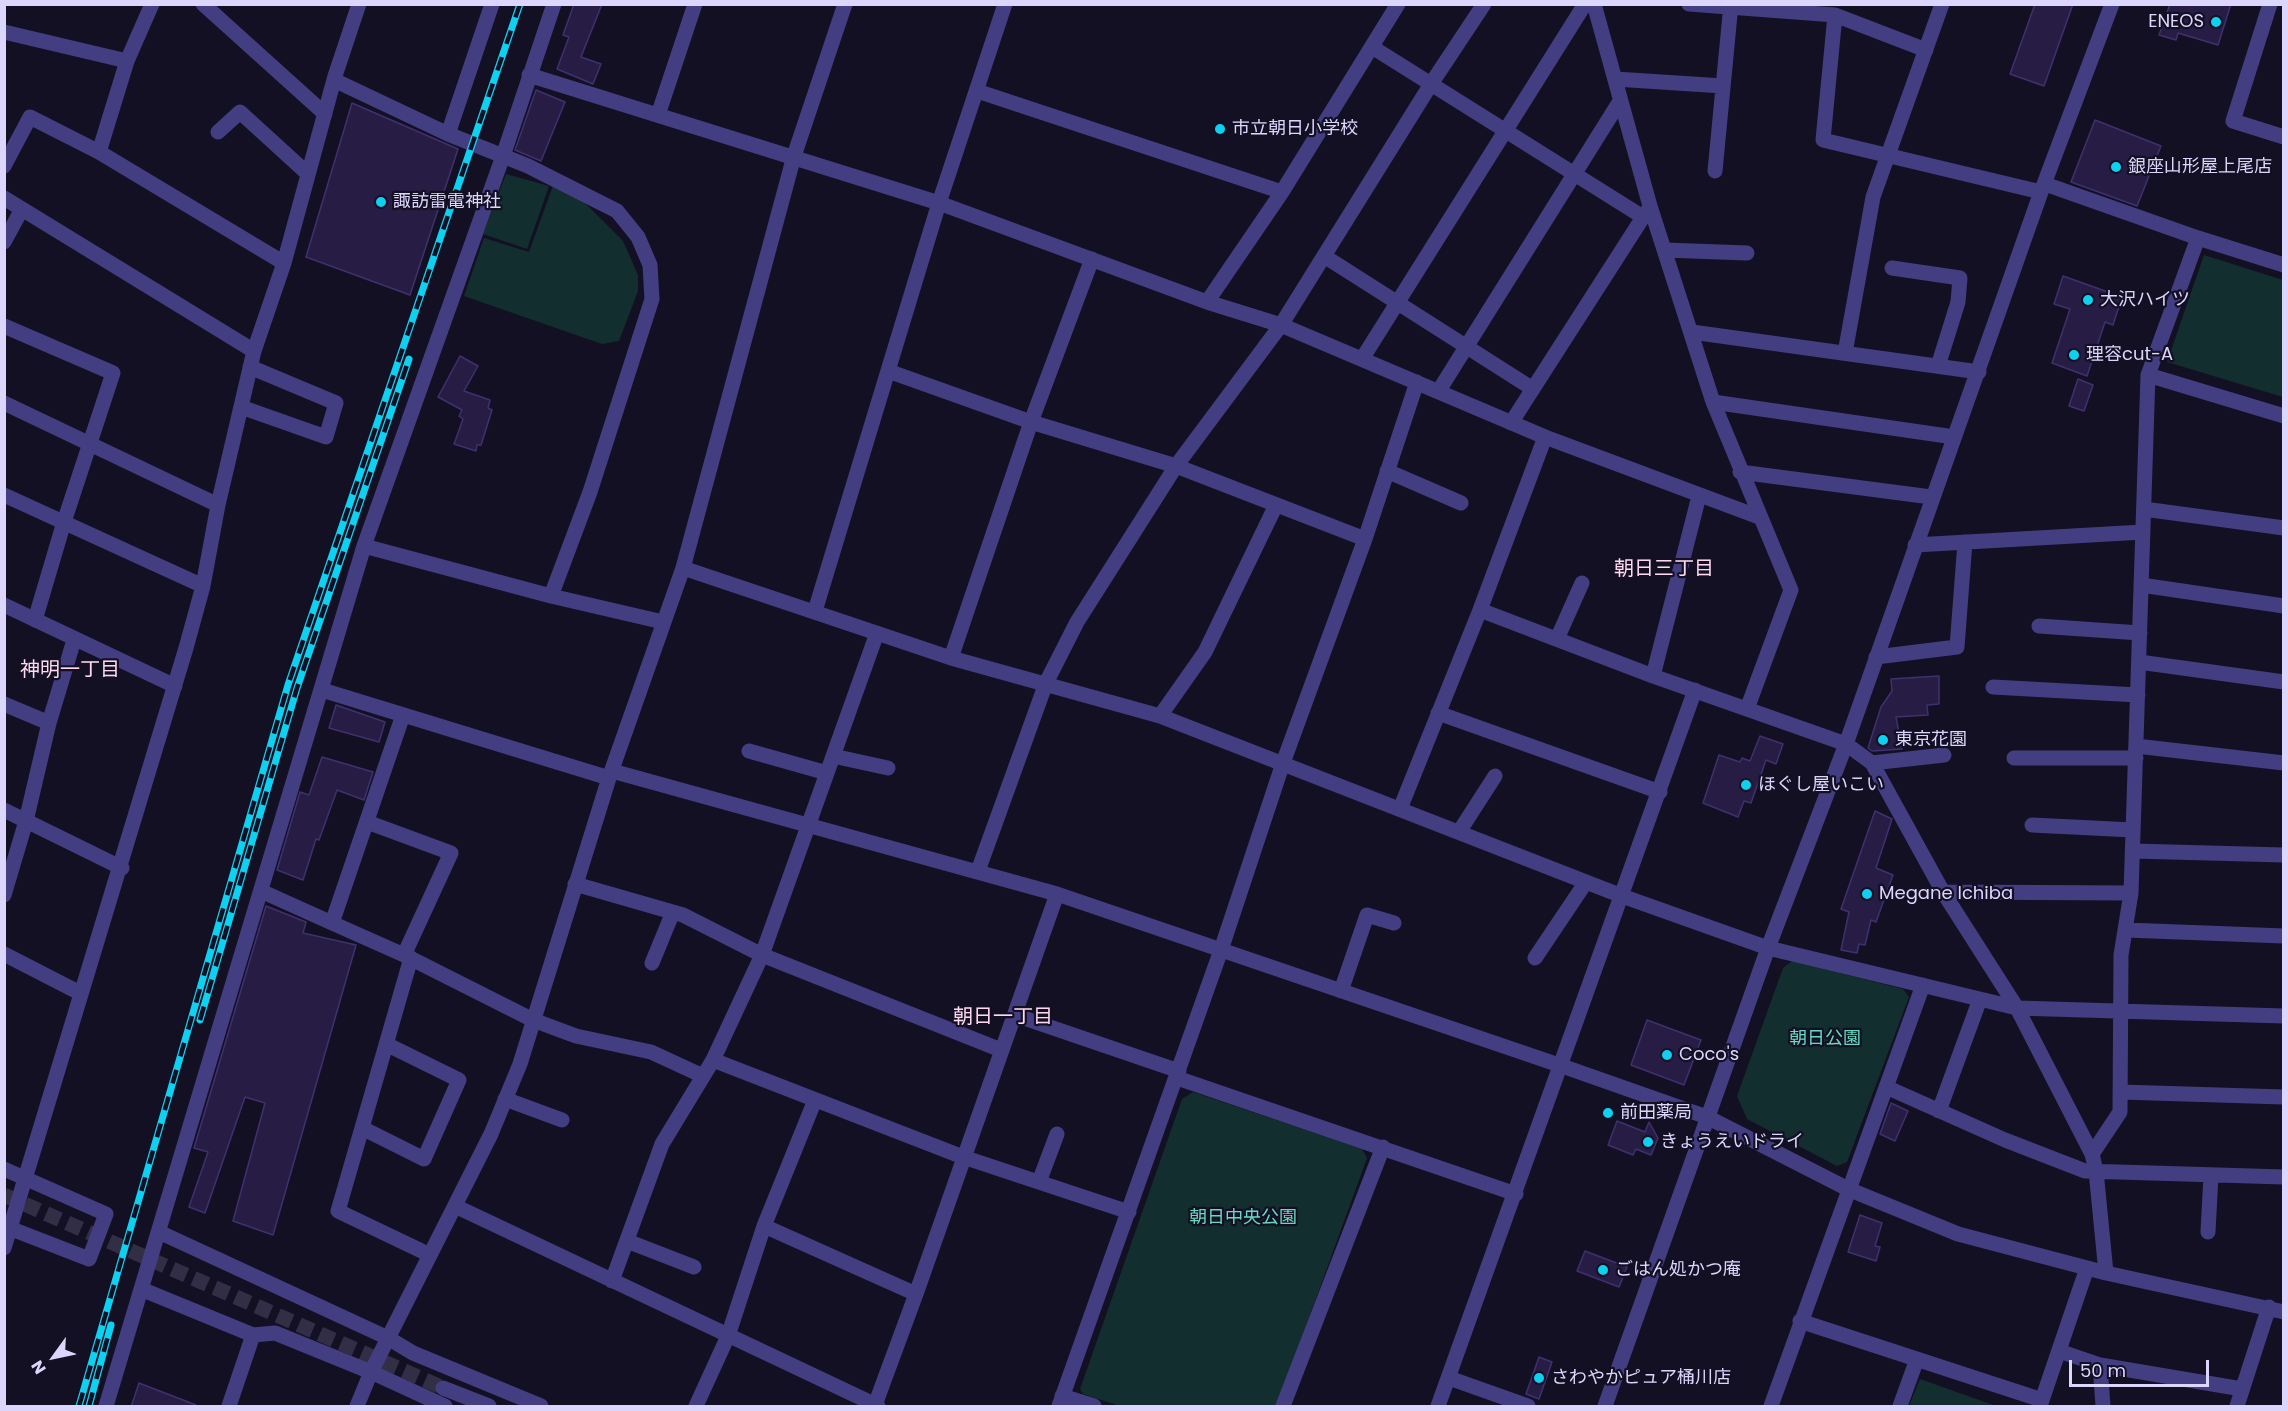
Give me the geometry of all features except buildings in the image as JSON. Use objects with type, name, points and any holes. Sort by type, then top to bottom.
[{"type":"street","points":[[99,152],[128,61],[152,4]]},
{"type":"street","points":[[203,4],[325,114]]},
{"type":"street","points":[[4,1248],[8,1227],[26,1179],[80,993],[122,868],[175,686],[203,586],[218,505],[254,351],[284,263],[334,80],[359,4]]},
{"type":"street","points":[[448,134],[492,4]]},
{"type":"street","points":[[106,1407],[364,546],[503,156],[554,4]]},
{"type":"street","points":[[658,115],[695,4]]},
{"type":"street","points":[[357,1407],[370,1372],[455,1206],[505,1099],[533,1020],[610,774],[683,568],[794,156],[845,4]]},
{"type":"street","points":[[815,611],[939,203],[1005,4]]},
{"type":"street","points":[[1207,302],[1282,192],[1398,4]]},
{"type":"street","points":[[978,871],[1046,683],[1077,621],[1176,466],[1281,325],[1431,84],[1484,4]]},
{"type":"street","points":[[1362,359],[1585,4]]},
{"type":"street","points":[[1594,4],[1615,79],[1646,212],[1665,250],[1713,402],[1740,472],[1791,590],[1747,709]]},
{"type":"street","points":[[1689,4],[1835,15],[1926,50]]},
{"type":"street","points":[[1845,353],[1873,197],[1942,4]]},
{"type":"street","points":[[1605,1407],[1768,948],[1846,744],[1931,497],[2112,4]]},
{"type":"street","points":[[2270,4],[2233,121],[2283,137]]},
{"type":"street","points":[[1715,171],[1731,7]]},
{"type":"street","points":[[1835,15],[1823,140],[2043,188],[2283,265]]},
{"type":"street","points":[[4,32],[128,61]]},
{"type":"street","points":[[1372,47],[1574,175],[1646,212]]},
{"type":"street","points":[[530,75],[939,203],[1207,302],[1281,325],[1545,437],[1759,517]]},
{"type":"street","points":[[1615,79],[1723,86]]},
{"type":"street","points":[[334,80],[448,134],[582,191],[617,211],[638,237],[650,265],[652,299],[590,492],[551,596]]},
{"type":"street","points":[[976,91],[1282,192]]},
{"type":"street","points":[[1438,392],[1620,101]]},
{"type":"street","points":[[218,132],[240,112],[308,174]]},
{"type":"street","points":[[4,166],[30,117],[99,152],[284,263]]},
{"type":"street","points":[[4,198],[254,351]]},
{"type":"street","points":[[4,242],[22,209]]},
{"type":"street","points":[[1511,423],[1646,212]]},
{"type":"street","points":[[2092,1154],[2120,1112],[2121,955],[2131,892],[2133,851],[2148,375],[2198,238]]},
{"type":"street","points":[[1665,250],[1747,253]]},
{"type":"street","points":[[1324,256],[1533,389]]},
{"type":"street","points":[[951,658],[1031,422],[1092,259]]},
{"type":"street","points":[[1892,268],[1960,278],[1958,302],[1938,366]]},
{"type":"street","points":[[4,326],[113,373],[64,522],[35,620]]},
{"type":"street","points":[[1692,332],[1978,372]]},
{"type":"street","points":[[241,407],[326,437],[336,403],[250,367]]},
{"type":"street","points":[[888,371],[1031,422],[1176,466],[1365,539]]},
{"type":"street","points":[[2148,375],[2283,416]]},
{"type":"street","points":[[1094,1407],[1061,1401],[1178,1075],[1283,763],[1365,539],[1417,382]]},
{"type":"street","points":[[1713,402],[1954,437]]},
{"type":"street","points":[[4,403],[218,505]]},
{"type":"street","points":[[1400,808],[1480,610],[1545,437]]},
{"type":"street","points":[[1387,471],[1461,502]]},
{"type":"street","points":[[1740,472],[1931,497]]},
{"type":"street","points":[[4,495],[203,586]]},
{"type":"street","points":[[1653,676],[1699,496]]},
{"type":"street","points":[[1160,716],[1204,652],[1276,505]]},
{"type":"street","points":[[2144,510],[2283,528]]},
{"type":"street","points":[[1915,545],[2143,532]]},
{"type":"street","points":[[1876,657],[1957,647],[1965,542]]},
{"type":"street","points":[[364,546],[551,596],[663,622]]},
{"type":"street","points":[[683,568],[951,658],[1160,716],[1622,896],[1768,948],[2017,1008],[2120,1009],[2283,1016]]},
{"type":"street","points":[[1557,639],[1582,583]]},
{"type":"street","points":[[2141,585],[2283,606]]},
{"type":"street","points":[[4,604],[74,640],[175,686]]},
{"type":"street","points":[[1480,610],[1653,676],[1846,744],[1872,763],[1943,892],[2017,1008],[2092,1154],[2096,1172],[2106,1273]]},
{"type":"street","points":[[2039,626],[2140,633]]},
{"type":"street","points":[[612,1281],[662,1144],[713,1060],[762,955],[877,633]]},
{"type":"street","points":[[4,895],[26,821],[49,723],[74,640]]},
{"type":"street","points":[[2139,662],[2283,682]]},
{"type":"street","points":[[1993,687],[2138,695]]},
{"type":"street","points":[[322,690],[610,774],[809,825],[1057,894],[1707,1117],[1848,1189],[1959,1234],[2106,1273],[2276,1309],[2242,1389],[2238,1407]]},
{"type":"street","points":[[1438,1407],[1695,690]]},
{"type":"street","points":[[4,704],[49,723]]},
{"type":"street","points":[[1438,713],[1660,792]]},
{"type":"street","points":[[332,923],[403,715]]},
{"type":"street","points":[[749,750],[828,773]]},
{"type":"street","points":[[2013,758],[2136,752],[2283,763]]},
{"type":"street","points":[[1872,763],[1944,755]]},
{"type":"street","points":[[833,756],[888,768]]},
{"type":"street","points":[[1459,832],[1495,776]]},
{"type":"street","points":[[4,810],[122,868]]},
{"type":"street","points":[[367,822],[451,853],[408,957],[386,1044],[338,1212],[430,1255]]},
{"type":"street","points":[[2032,825],[2133,830]]},
{"type":"street","points":[[2133,851],[2283,855]]},
{"type":"street","points":[[1535,958],[1586,882]]},
{"type":"street","points":[[575,884],[673,912],[762,955],[1001,1050]]},
{"type":"street","points":[[261,891],[408,957],[533,1020],[576,1036],[651,1052],[703,1076]]},
{"type":"street","points":[[1943,892],[2131,892]]},
{"type":"street","points":[[455,1206],[876,1406],[1057,894]]},
{"type":"street","points":[[652,963],[673,912]]},
{"type":"street","points":[[1341,991],[1367,915],[1394,922]]},
{"type":"street","points":[[2126,930],[2283,936]]},
{"type":"street","points":[[4,954],[80,993]]},
{"type":"street","points":[[1771,1407],[1800,1321],[1923,985]]},
{"type":"street","points":[[1939,1111],[1980,999]]},
{"type":"street","points":[[1015,1015],[1516,1194]]},
{"type":"street","points":[[362,1128],[424,1159],[459,1080],[386,1044]]},
{"type":"street","points":[[713,1060],[963,1157],[1130,1212]]},
{"type":"street","points":[[1886,1087],[2015,1144],[2085,1171],[2283,1178]]},
{"type":"street","points":[[2120,1092],[2283,1097]]},
{"type":"street","points":[[505,1099],[562,1120]]},
{"type":"street","points":[[696,1407],[728,1336],[764,1226],[815,1100]]},
{"type":"street","points":[[1039,1182],[1057,1134]]},
{"type":"street","points":[[1283,1407],[1383,1147]]},
{"type":"street","points":[[4,1169],[106,1214],[89,1260],[8,1227]]},
{"type":"street","points":[[2208,1232],[2211,1175]]},
{"type":"street","points":[[764,1226],[915,1294]]},
{"type":"street","points":[[159,1232],[388,1338],[413,1353],[541,1407]]},
{"type":"street","points":[[627,1241],[694,1267]]},
{"type":"street","points":[[1800,1321],[2041,1403],[2087,1268]]},
{"type":"street","points":[[141,1289],[253,1335],[275,1333],[370,1372],[445,1407]]},
{"type":"street","points":[[229,1407],[253,1335]]},
{"type":"street","points":[[2059,1351],[2100,1365],[2242,1389]]},
{"type":"street","points":[[1900,1407],[1917,1359]]},
{"type":"street","points":[[2100,1365],[2103,1407]]},
{"type":"street","points":[[1449,1378],[1528,1407]]},
{"type":"street","points":[[443,1388],[489,1407]]},
{"type":"green space","points":[[506,174],[549,186],[527,249],[483,234]]},
{"type":"green space","points":[[554,183],[575,193],[623,241],[638,275],[638,291],[619,341],[602,344],[464,296],[484,238],[529,252]]},
{"type":"green space","points":[[2204,255],[2283,280],[2283,397],[2167,362]]},
{"type":"green space","name":"朝日公園","points":[[1792,961],[1903,989],[1909,997],[1847,1162],[1837,1166],[1747,1119],[1737,1096],[1783,968]]},
{"type":"green space","name":"朝日中央公園","points":[[1193,1092],[1362,1149],[1367,1158],[1277,1406],[1120,1406],[1083,1394],[1080,1389],[1182,1099]]},
{"type":"green space","points":[[1920,1379],[1996,1406],[1909,1406]]},
{"type":"tunnel","points":[[4,1195],[443,1388]]},
{"type":"railway","points":[[79,1406],[288,685],[520,4]]},
{"type":"railway","points":[[200,1020],[297,688],[409,359]]},
{"type":"railway","points":[[89,1406],[111,1325]]},
{"type":"place","name":"ENEOS","points":[[2216,22]]},
{"type":"place","name":"市立朝日小学校","points":[[1220,129]]},
{"type":"place","name":"銀座山形屋上尾店","points":[[2116,167]]},
{"type":"place","name":"諏訪雷電神社","points":[[381,202]]},
{"type":"place","name":"大沢ハイツ","points":[[2088,300]]},
{"type":"place","name":"理容cut-A","points":[[2074,355]]},
{"type":"place","name":"東京花園","points":[[1883,740]]},
{"type":"place","name":"ほぐし屋いこい","points":[[1746,785]]},
{"type":"place","name":"Megane Ichiba","points":[[1867,894]]},
{"type":"place","name":"Coco's","points":[[1667,1055]]},
{"type":"place","name":"前田薬局","points":[[1608,1113]]},
{"type":"place","name":"きょうえいドライ","points":[[1648,1142]]},
{"type":"place","name":"ごはん処かつ庵","points":[[1603,1270]]},
{"type":"place","name":"さわやかピュア桶川店","points":[[1539,1378]]},
{"type":"district","name":"朝日三丁目","points":[[1664,570]]},
{"type":"district","name":"神明一丁目","points":[[70,671]]},
{"type":"district","name":"朝日一丁目","points":[[1003,1018]]}]
